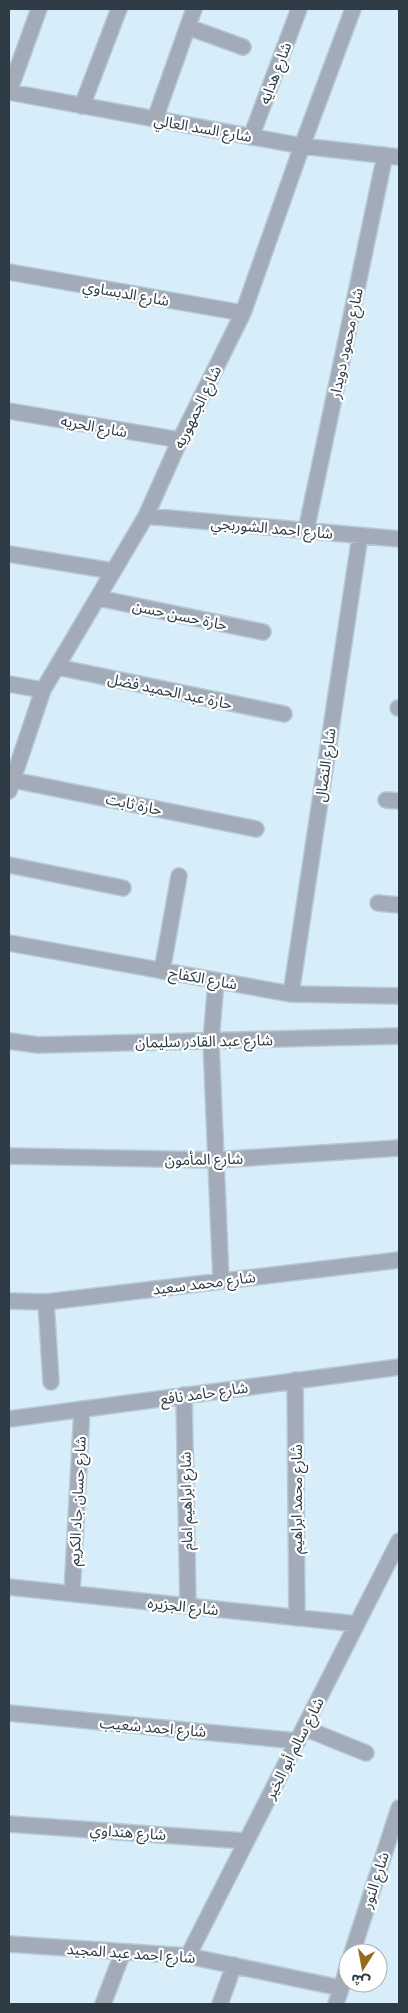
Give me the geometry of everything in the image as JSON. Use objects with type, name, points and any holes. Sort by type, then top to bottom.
[{"type":"street","points":[[9,92],[39,9]]},
{"type":"street","points":[[82,106],[119,9]]},
{"type":"street","points":[[155,119],[194,9]]},
{"type":"street","name":"شارع هدايه","points":[[251,137],[299,9]]},
{"type":"street","name":"شارع الجمهوريه","points":[[11,785],[43,690],[146,516],[180,440],[243,314],[353,9]]},
{"type":"street","points":[[188,27],[243,47]]},
{"type":"street","name":"شارع السد العالي","points":[[9,92],[302,146],[392,156]]},
{"type":"street","name":"شارع محمود دويدار","points":[[306,531],[392,156]]},
{"type":"street","name":"شارع الدبساوي","points":[[9,272],[243,314]]},
{"type":"street","name":"شارع الحريه","points":[[9,411],[180,440]]},
{"type":"street","name":"شارع احمد الشوربجي","points":[[146,516],[399,539]]},
{"type":"street","name":"شارع النضال","points":[[291,994],[360,536]]},
{"type":"street","points":[[9,554],[113,571]]},
{"type":"street","name":"حارة حسن حسن","points":[[98,598],[263,632]]},
{"type":"street","name":"حارة عبد الحميد فضل","points":[[57,667],[284,714]]},
{"type":"street","points":[[9,684],[43,690]]},
{"type":"street","name":"حارة ثابت","points":[[11,785],[256,829]]},
{"type":"street","points":[[9,865],[123,888]]},
{"type":"street","points":[[162,971],[179,876]]},
{"type":"street","points":[[378,903],[399,905]]},
{"type":"street","name":"شارع الكفاح","points":[[9,943],[291,994],[399,996]]},
{"type":"street","points":[[216,980],[211,1041],[221,1281]]},
{"type":"street","name":"شارع عبد القادر سليمان","points":[[9,1041],[38,1045],[399,1036]]},
{"type":"street","name":"شارع المأمون","points":[[9,1156],[216,1160],[399,1148]]},
{"type":"street","name":"شارع محمد سعيد","points":[[9,1301],[46,1302],[399,1260]]},
{"type":"street","points":[[46,1302],[51,1382]]},
{"type":"street","name":"شارع حامد نافع","points":[[9,1419],[399,1367]]},
{"type":"street","name":"شارع محمد ابراهيم","points":[[295,1380],[297,1618]]},
{"type":"street","name":"شارع ابراهيم امام","points":[[184,1395],[188,1606]]},
{"type":"street","name":"شارع حسان جاد الكريم","points":[[72,1594],[82,1409]]},
{"type":"street","name":"شارع سالم أبو الخير","points":[[188,1956],[399,1541]]},
{"type":"street","name":"شارع الجزيره","points":[[9,1587],[357,1624]]},
{"type":"street","name":"شارع احمد شعيب","points":[[9,1713],[301,1734],[366,1753]]},
{"type":"street","name":"شارع النور","points":[[355,1943],[399,1808]]},
{"type":"street","name":"شارع هنداوي","points":[[9,1824],[246,1841]]},
{"type":"street","name":"شارع احمد عبد المجيد","points":[[9,1944],[188,1956],[338,1987]]},
{"type":"street","points":[[102,2004],[123,1952]]},
{"type":"street","points":[[220,2004],[234,1965]]}]
